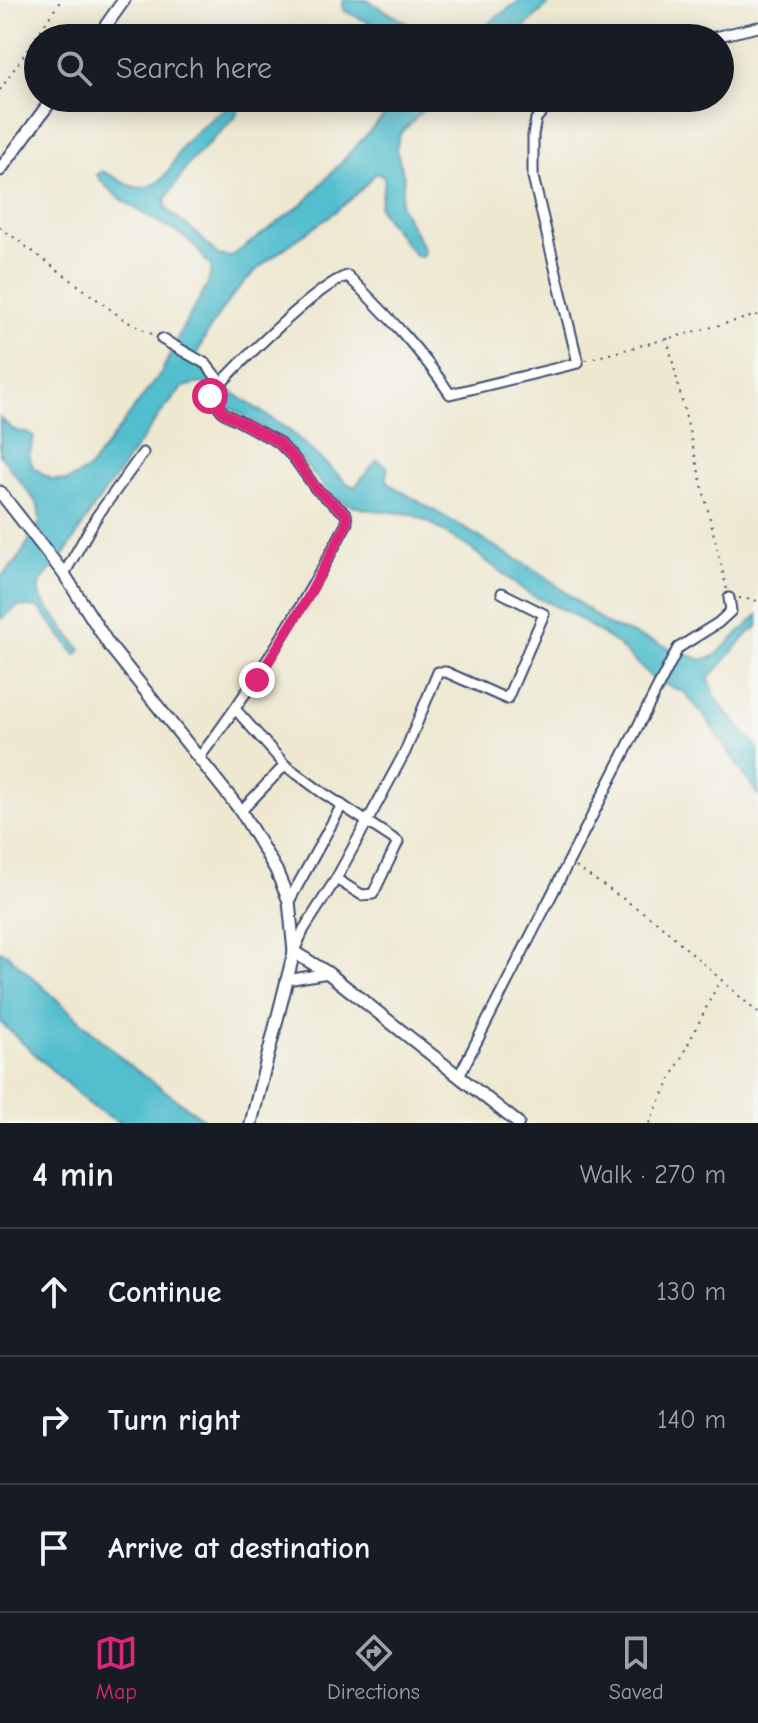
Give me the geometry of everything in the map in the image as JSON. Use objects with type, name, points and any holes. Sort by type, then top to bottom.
[{"type":"street","points":[[107,24],[124,0]]},
{"type":"street","points":[[734,32],[758,27]]},
{"type":"street","points":[[0,170],[43,112]]},
{"type":"street","points":[[199,758],[236,710],[307,599],[347,523],[346,514],[316,489],[278,442],[224,413],[210,396],[303,305],[339,278],[348,276],[387,314],[450,394],[578,363],[533,168],[536,119],[542,112]]},
{"type":"street","points":[[162,339],[206,364],[221,383]]},
{"type":"street","points":[[62,571],[143,453]]},
{"type":"street","points":[[0,492],[62,571],[109,645],[241,811],[276,870],[289,901],[294,952]]},
{"type":"street","points":[[251,1123],[294,952],[304,929],[336,879],[405,752],[438,672],[446,672],[507,699],[544,614],[502,593]]},
{"type":"street","points":[[459,1076],[678,648],[731,611],[729,598]]},
{"type":"street","points":[[236,710],[285,765],[398,842],[373,894],[362,895],[336,879]]},
{"type":"street","points":[[241,811],[285,765]]},
{"type":"street","points":[[289,901],[342,805]]},
{"type":"street","points":[[294,952],[328,973],[518,1123]]},
{"type":"street","points":[[287,980],[328,973]]},
{"type":"path","points":[[45,24],[61,0]]},
{"type":"path","points":[[0,90],[24,55]]},
{"type":"path","points":[[0,227],[126,321],[162,339]]},
{"type":"path","points":[[578,363],[758,315]]},
{"type":"path","points":[[667,338],[729,598],[758,601]]},
{"type":"path","points":[[568,861],[656,921],[758,1013]]},
{"type":"path","points":[[649,1123],[720,978]]},
{"type":"water","points":[[343,0],[367,0],[409,24],[372,24],[343,10]]},
{"type":"water","points":[[520,0],[553,0],[528,24],[488,24]]},
{"type":"water","points":[[220,112],[237,112],[190,162],[165,200],[167,210],[218,255],[231,257],[305,202],[387,112],[421,112],[400,134],[396,149],[404,177],[400,205],[425,251],[421,257],[415,255],[383,215],[379,207],[385,181],[382,175],[376,173],[338,210],[266,262],[244,283],[215,320],[194,361],[232,392],[290,431],[348,484],[355,487],[377,460],[387,466],[387,479],[391,485],[545,576],[606,624],[702,660],[715,656],[758,615],[758,626],[709,678],[721,705],[758,748],[758,795],[703,714],[684,692],[654,680],[617,644],[570,613],[529,594],[471,549],[430,523],[411,514],[365,509],[345,503],[329,492],[274,434],[221,402],[210,387],[202,383],[183,387],[160,414],[67,551],[41,581],[38,591],[42,600],[81,650],[76,655],[39,608],[18,606],[0,620],[0,578],[17,561],[40,522],[38,505],[0,455],[0,417],[12,429],[34,437],[29,456],[33,467],[51,479],[67,481],[88,470],[162,371],[207,286],[212,268],[185,238],[124,201],[97,175],[102,171],[136,187],[153,185],[166,175],[183,145],[192,136]]},
{"type":"water","points":[[0,951],[128,1064],[209,1123],[120,1123],[90,1105],[0,1022]]},
{"type":"route","points":[[210,396],[224,413],[278,442],[316,489],[346,514],[347,523],[307,599],[257,680]]}]
